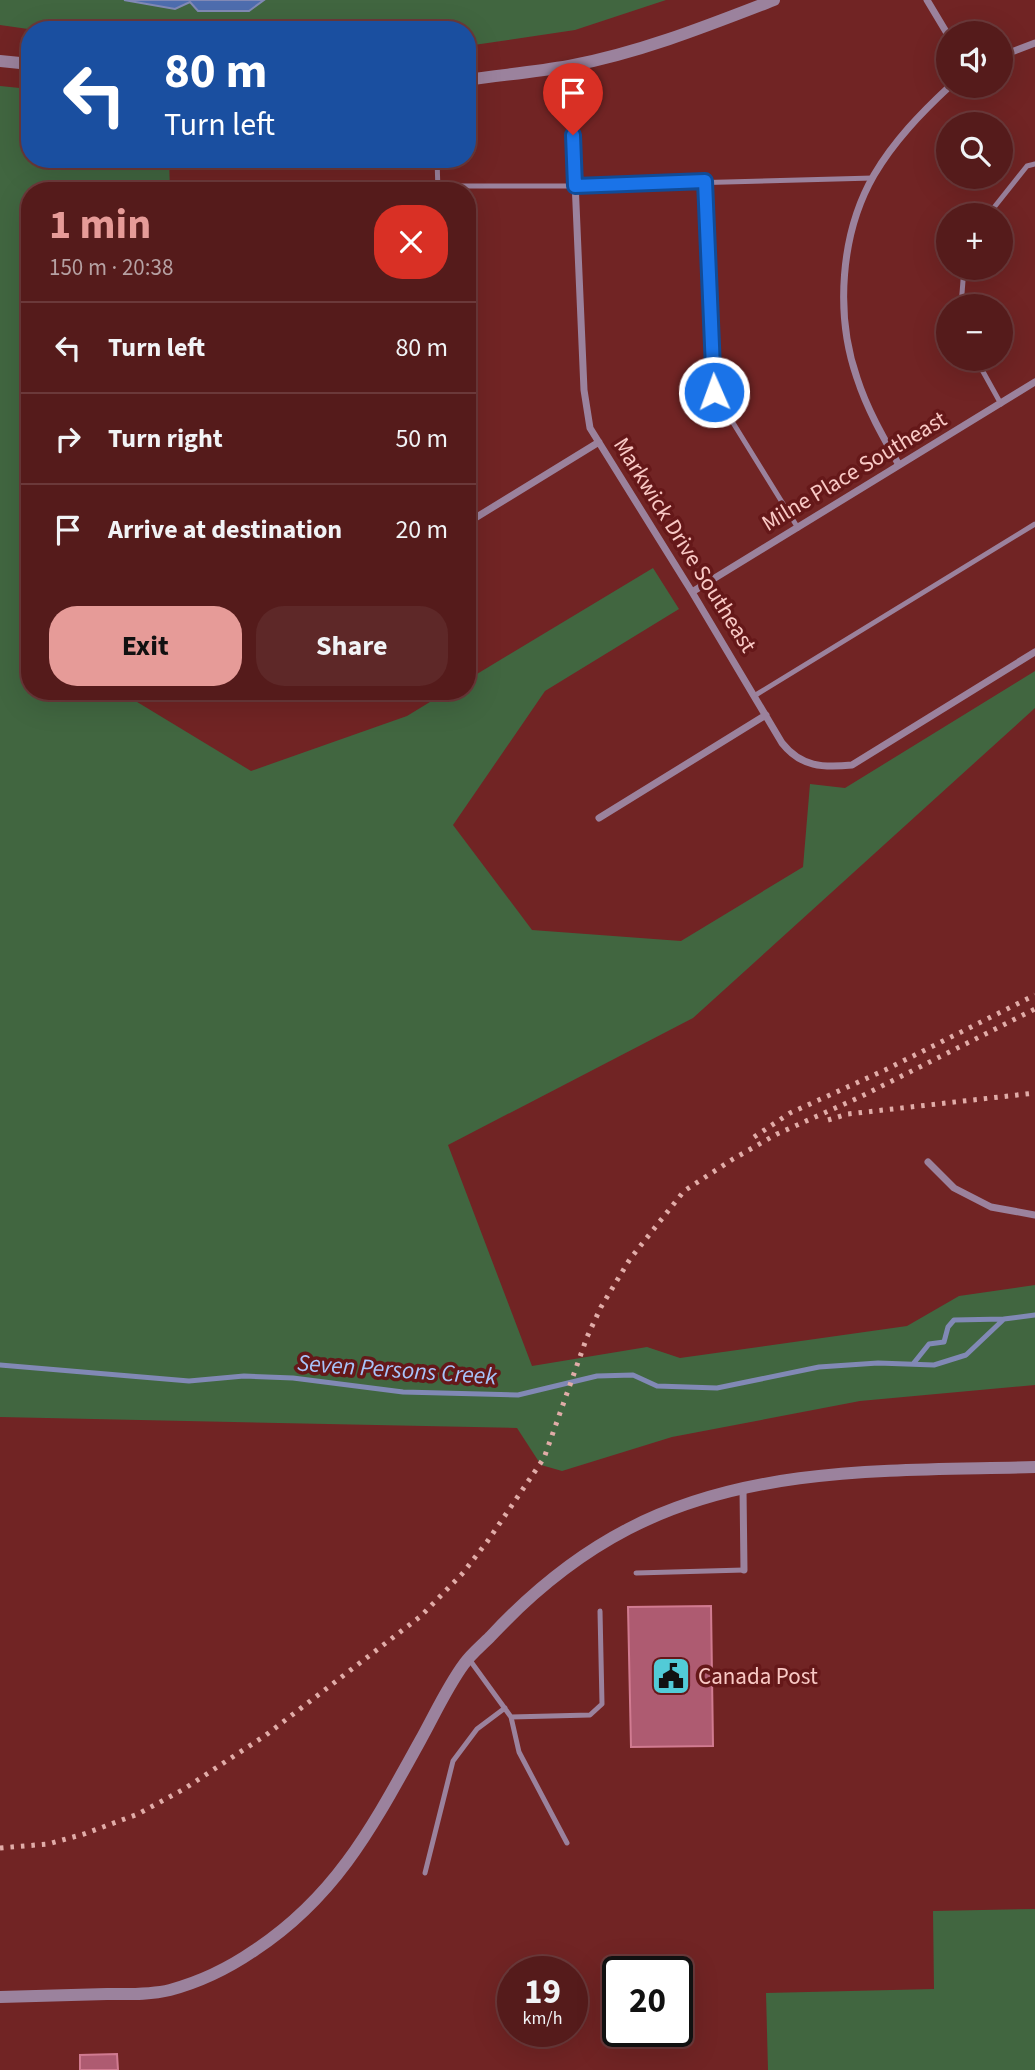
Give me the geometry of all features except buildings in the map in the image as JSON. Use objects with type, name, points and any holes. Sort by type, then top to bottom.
[{"type":"street","points":[[476,79],[570,65],[664,40],[774,0]]},
{"type":"street","points":[[927,0],[940,21]]},
{"type":"street","points":[[1013,51],[1035,43]]},
{"type":"street","points":[[0,61],[21,63]]},
{"type":"street","name":"Markwick Drive Southeast","points":[[570,65],[586,416],[590,428],[792,756],[803,762],[825,766],[852,765],[1035,652]]},
{"type":"street","points":[[899,465],[873,419],[856,377],[846,325],[845,274],[856,220],[873,178],[914,120],[937,98]]},
{"type":"street","name":"Milne Place Southeast","points":[[692,592],[1035,382]]},
{"type":"street","points":[[476,517],[599,442]]},
{"type":"street","points":[[598,818],[766,715]]},
{"type":"street","points":[[928,1162],[954,1188],[991,1207],[1035,1215]]},
{"type":"street","points":[[0,1997],[167,1991],[201,1980],[239,1961],[277,1936],[308,1910],[343,1870],[372,1827],[469,1658],[541,1588],[584,1555],[629,1528],[685,1504],[789,1479],[840,1473],[1035,1467]]},
{"type":"street","points":[[743,1489],[744,1570]]},
{"type":"lane","points":[[998,203],[1027,166],[1035,164]]},
{"type":"lane","points":[[476,188],[873,178]]},
{"type":"lane","points":[[705,181],[714,392],[798,528]]},
{"type":"lane","points":[[983,371],[1001,404]]},
{"type":"lane","points":[[754,696],[1035,524]]},
{"type":"lane","points":[[636,1573],[744,1570]]},
{"type":"lane","points":[[511,1717],[590,1715],[602,1703],[600,1611]]},
{"type":"lane","points":[[469,1658],[511,1717],[519,1752],[567,1843]]},
{"type":"lane","points":[[425,1873],[453,1761],[477,1729],[505,1708]]},
{"type":"green space","points":[[0,0],[666,0],[575,30],[476,45],[476,21],[21,21],[21,28],[0,25]]},
{"type":"green space","points":[[0,86],[21,88],[21,168],[169,168],[170,182],[21,182],[21,700],[134,700],[251,771],[407,716],[433,700],[476,700],[476,675],[653,568],[679,609],[545,691],[453,825],[532,930],[681,941],[803,867],[810,784],[845,788],[1035,671],[1035,708],[693,1018],[448,1145],[532,1366],[647,1347],[680,1358],[907,1326],[959,1296],[1035,1285],[1035,1385],[860,1401],[672,1437],[562,1471],[541,1465],[517,1428],[0,1417]]},
{"type":"green space","points":[[1035,1909],[1035,2070],[768,2070],[766,1993],[934,1989],[933,1911]]},
{"type":"water","points":[[124,0],[264,0],[249,11],[198,11],[190,2],[175,9]]},
{"type":"waterway","name":"Seven Persons Creek","points":[[0,1365],[189,1381],[244,1376],[293,1378],[403,1392],[518,1395],[597,1376],[633,1375],[657,1386],[717,1388],[819,1367],[878,1363],[934,1365],[966,1355],[1004,1319],[1035,1315]]},
{"type":"waterway","name":"Seven Persons Creek","points":[[913,1364],[929,1344],[944,1342],[948,1327],[954,1320],[1004,1319]]},
{"type":"railway","points":[[754,1137],[790,1113],[885,1070],[1035,995]]},
{"type":"railway","points":[[0,1848],[48,1844],[84,1834],[138,1814],[184,1789],[266,1735],[421,1616],[462,1574],[487,1542],[544,1458],[587,1337],[601,1307],[630,1259],[684,1191],[777,1134],[860,1097],[1035,1009]]},
{"type":"railway","points":[[828,1120],[848,1114],[1035,1093]]},
{"type":"place","name":"Canada Post","points":[[671,1676]]},
{"type":"route","points":[[573,135],[575,186],[705,181],[714,392]]}]
